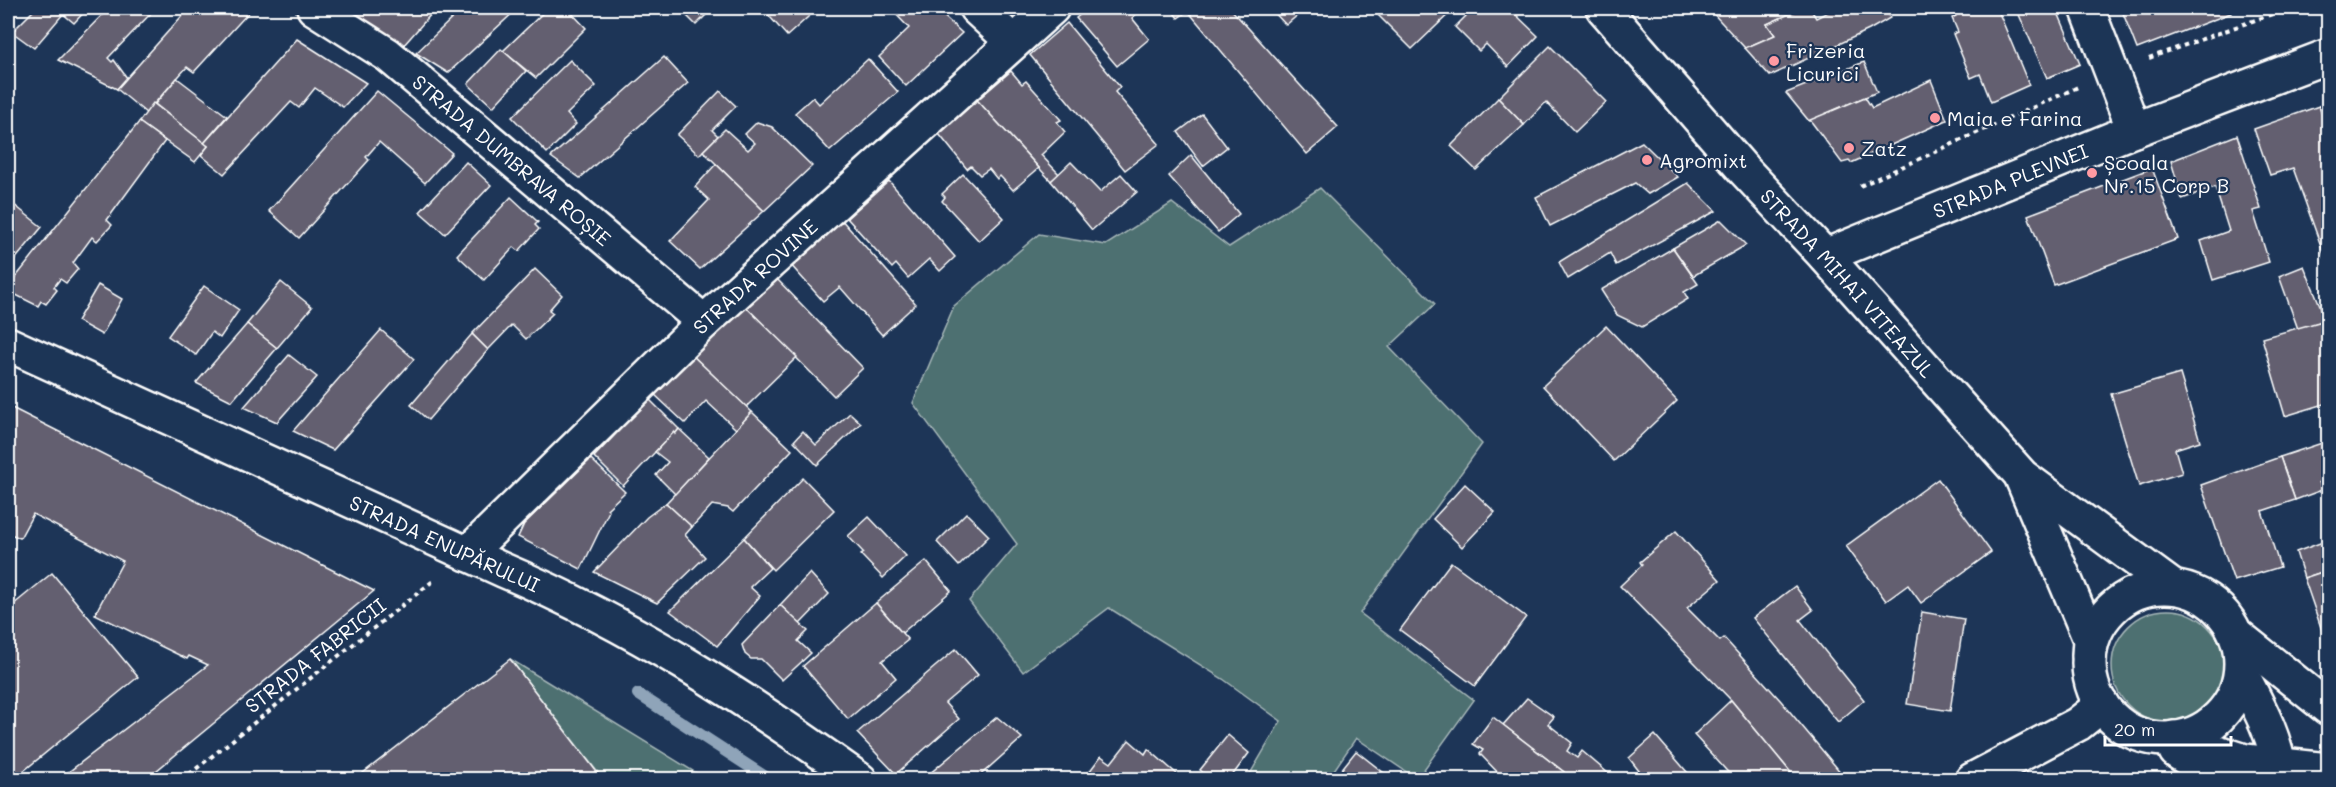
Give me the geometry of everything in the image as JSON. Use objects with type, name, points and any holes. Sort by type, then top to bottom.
[{"type":"street","name":"STRADA DUMBRAVA ROȘIE","points":[[314,8],[388,55],[704,322]]},
{"type":"street","points":[[976,8],[1013,42]]},
{"type":"street","name":"STRADA ROVINE","points":[[467,554],[704,322],[1052,8]]},
{"type":"street","name":"STRADA MIHAI VITEAZUL","points":[[1603,8],[1744,170],[1825,256],[2022,476],[2173,587]]},
{"type":"street","points":[[2087,8],[2134,130]]},
{"type":"street","name":"STRADA PLEVNEI","points":[[1825,256],[2134,130],[2328,56]]},
{"type":"street","name":"STRADA ENUPĂRULUI","points":[[8,344],[558,594],[665,650],[778,721],[860,780]]},
{"type":"street","name":"STRADA MIHAI VITEAZUL","points":[[2022,476],[2090,639],[2089,664]]},
{"type":"street","points":[[2166,738],[2198,731],[2219,717],[2233,697],[2241,673],[2241,654],[2237,636],[2226,617],[2212,602],[2193,592],[2173,587],[2147,589],[2135,593],[2113,607],[2098,627],[2093,639],[2089,664],[2095,693],[2113,718],[2126,728],[2141,735],[2166,738],[2280,772],[2328,770]]},
{"type":"street","points":[[2237,636],[2328,708]]},
{"type":"street","points":[[2241,673],[2264,718],[2280,772]]},
{"type":"street","points":[[1972,780],[2078,724],[2102,705]]},
{"type":"street","points":[[2166,738],[2219,780]]},
{"type":"path","points":[[1860,186],[2112,72],[2289,8]]},
{"type":"path","name":"STRADA FABRICII","points":[[182,780],[467,554]]},
{"type":"green space","points":[[1320,188],[1435,304],[1389,347],[1482,444],[1360,613],[1474,700],[1417,779],[1356,738],[1328,779],[1247,779],[1281,721],[1223,679],[1109,608],[1023,672],[969,601],[1017,544],[913,403],[954,306],[1039,234],[1106,245],[1172,203],[1229,247]]},
{"type":"green space","points":[[2168,610],[2189,614],[2208,626],[2220,645],[2224,666],[2220,687],[2208,706],[2189,718],[2168,722],[2147,718],[2128,706],[2116,687],[2112,666],[2116,645],[2128,626],[2147,614]]},
{"type":"green space","points":[[510,659],[706,779],[603,779]]},
{"type":"building","points":[[36,8],[56,8],[64,13],[34,48],[12,32]]},
{"type":"building","points":[[56,8],[88,8],[74,23]]},
{"type":"building","points":[[109,8],[156,8],[108,58],[112,62],[114,60],[127,78],[117,89],[58,60]]},
{"type":"building","points":[[189,8],[245,8],[250,11],[194,72],[187,67],[146,113],[117,89]]},
{"type":"building","points":[[346,8],[426,8],[432,13],[403,46]]},
{"type":"building","points":[[463,8],[518,8],[448,73],[416,53]]},
{"type":"building","points":[[548,8],[567,8],[586,28],[536,78],[503,51]]},
{"type":"building","points":[[679,8],[713,8],[696,25]]},
{"type":"building","points":[[762,8],[818,8],[787,36]]},
{"type":"building","points":[[897,8],[935,8],[962,33],[906,86],[879,57],[909,28],[893,11]]},
{"type":"building","points":[[1088,8],[1143,8],[1132,18],[1149,39],[1117,66],[1076,18]]},
{"type":"building","points":[[1170,8],[1230,8],[1338,127],[1307,154],[1188,11],[1178,18]]},
{"type":"building","points":[[1270,8],[1306,8],[1286,25]]},
{"type":"building","points":[[1371,8],[1455,8],[1412,49]]},
{"type":"building","points":[[1474,8],[1509,8],[1538,36],[1508,67],[1486,44],[1479,51],[1455,27]]},
{"type":"building","points":[[1803,8],[1767,24],[1775,35],[1745,48],[1709,9]]},
{"type":"building","points":[[1803,8],[1810,8],[1816,18],[1836,8],[1886,8],[1890,18],[1770,76],[1745,48],[1775,35],[1767,24]]},
{"type":"building","points":[[1953,8],[1997,8],[2029,85],[1991,102],[1980,74],[1971,78],[1953,34],[1958,32],[1952,18],[1956,16]]},
{"type":"building","points":[[2016,8],[2056,8],[2080,64],[2047,78]]},
{"type":"building","points":[[2121,8],[2229,8],[2231,13],[2137,49]]},
{"type":"building","points":[[1067,23],[1120,87],[1115,92],[1159,144],[1125,170],[1030,55]]},
{"type":"building","points":[[297,39],[366,83],[343,107],[315,88],[299,108],[291,102],[224,174],[201,155],[208,146],[204,143]]},
{"type":"building","points":[[1550,46],[1606,102],[1575,132],[1546,102],[1524,125],[1498,98]]},
{"type":"building","points":[[501,49],[526,71],[493,107],[468,84]]},
{"type":"building","points":[[664,57],[688,83],[580,178],[551,157]]},
{"type":"building","points":[[868,59],[898,92],[830,151],[795,113],[813,97],[819,104]]},
{"type":"building","points":[[570,60],[596,86],[567,114],[576,124],[547,153],[512,117]]},
{"type":"building","points":[[1864,62],[1877,92],[1809,121],[1786,93]]},
{"type":"building","points":[[1011,71],[1022,84],[1026,81],[1061,120],[1057,122],[1065,132],[1041,155],[1059,174],[1051,181],[977,100]]},
{"type":"building","points":[[177,78],[227,116],[204,143],[155,104]]},
{"type":"building","points":[[1931,80],[1947,120],[1851,163],[1849,161],[1842,163],[1810,120],[1865,97],[1872,108]]},
{"type":"building","points":[[377,91],[452,153],[425,183],[379,142],[366,157],[369,160],[299,238],[269,211]]},
{"type":"building","points":[[720,91],[736,106],[712,130],[718,136],[699,155],[677,135]]},
{"type":"building","points":[[1498,98],[1524,125],[1476,170],[1451,146]]},
{"type":"building","points":[[977,100],[1039,168],[1013,190],[1000,176],[997,179],[989,169],[980,175],[971,166],[967,169],[939,134]]},
{"type":"building","points":[[2328,102],[2328,133],[2319,106]]},
{"type":"building","points":[[153,103],[208,146],[195,162],[139,122]]},
{"type":"building","points":[[2319,106],[2328,133],[2328,259],[2326,260],[2293,168],[2270,175],[2254,129]]},
{"type":"building","points":[[1202,114],[1227,147],[1203,166],[1178,132]]},
{"type":"building","points":[[139,122],[165,141],[107,220],[112,225],[97,241],[92,237],[73,263],[78,269],[66,283],[60,279],[54,287],[57,290],[46,304],[41,301],[38,306],[8,291],[8,287]]},
{"type":"building","points":[[757,122],[772,127],[812,166],[764,211],[703,151],[725,129],[748,150],[755,143],[745,134]]},
{"type":"building","points":[[2237,135],[2261,209],[2253,211],[2269,262],[2213,280],[2201,241],[2229,231],[2215,187],[2182,199],[2171,161]]},
{"type":"building","points":[[1642,142],[1678,177],[1648,194],[1635,183],[1550,226],[1536,197]]},
{"type":"building","points":[[1191,155],[1239,214],[1218,232],[1169,176]]},
{"type":"building","points":[[466,162],[491,185],[445,234],[420,212]]},
{"type":"building","points":[[1071,162],[1100,192],[1121,174],[1137,192],[1092,230],[1051,181]]},
{"type":"building","points":[[716,164],[764,211],[700,269],[670,241],[709,200],[695,187]]},
{"type":"building","points":[[2152,168],[2178,239],[2054,285],[2028,215]]},
{"type":"building","points":[[963,174],[1004,218],[979,241],[942,201],[945,197],[942,194]]},
{"type":"building","points":[[889,181],[955,257],[940,271],[929,259],[908,278],[896,264],[892,268],[847,218]]},
{"type":"building","points":[[1688,183],[1716,211],[1616,265],[1610,253],[1568,279],[1559,262]]},
{"type":"building","points":[[511,197],[538,222],[535,225],[539,229],[519,251],[514,247],[484,280],[457,255]]},
{"type":"building","points":[[13,204],[42,227],[8,268],[8,210]]},
{"type":"building","points":[[840,218],[916,304],[882,335],[840,287],[823,301],[789,263]]},
{"type":"building","points":[[1721,220],[1746,245],[1693,276],[1673,248]]},
{"type":"building","points":[[1673,248],[1698,284],[1684,292],[1688,299],[1642,327],[1617,315],[1601,290]]},
{"type":"building","points":[[2304,266],[2326,320],[2298,329],[2279,276]]},
{"type":"building","points":[[535,269],[562,295],[549,310],[553,313],[526,339],[512,325],[488,350],[472,334]]},
{"type":"building","points":[[775,277],[863,368],[834,396],[745,306]]},
{"type":"building","points":[[281,282],[312,307],[277,348],[247,324]]},
{"type":"building","points":[[98,285],[122,299],[102,335],[77,321]]},
{"type":"building","points":[[204,286],[239,310],[220,338],[212,332],[196,355],[168,336]]},
{"type":"building","points":[[745,306],[797,357],[746,407],[692,355]]},
{"type":"building","points":[[2326,320],[2328,403],[2285,416],[2262,338]]},
{"type":"building","points":[[247,324],[277,348],[232,401],[196,383]]},
{"type":"building","points":[[1606,326],[1677,401],[1614,461],[1543,386]]},
{"type":"building","points":[[381,330],[414,359],[333,450],[293,431]]},
{"type":"building","points":[[472,334],[488,350],[428,420],[411,405]]},
{"type":"building","points":[[289,355],[317,377],[277,422],[244,407]]},
{"type":"building","points":[[692,355],[752,412],[736,429],[706,401],[685,423],[654,394]]},
{"type":"building","points":[[2180,374],[2200,441],[2175,449],[2182,473],[2139,486],[2111,394]]},
{"type":"building","points":[[649,399],[679,429],[623,486],[594,457]]},
{"type":"building","points":[[8,406],[374,591],[145,780],[64,780],[62,777],[208,665],[189,656],[187,659],[95,614],[123,561],[33,514],[20,538],[8,533]]},
{"type":"building","points":[[752,412],[792,450],[733,512],[728,508],[712,505],[692,527],[666,503]]},
{"type":"building","points":[[850,413],[861,423],[817,465],[794,441],[803,431],[816,445]]},
{"type":"building","points":[[679,429],[709,457],[675,494],[656,475],[668,462],[655,452]]},
{"type":"building","points":[[2328,441],[2328,478],[2319,482],[2322,490],[2295,500],[2280,457]]},
{"type":"building","points":[[2280,457],[2295,500],[2262,511],[2280,567],[2234,581],[2201,485]]},
{"type":"building","points":[[591,459],[625,492],[607,509],[609,511],[581,569],[518,537],[524,524]]},
{"type":"building","points":[[803,478],[834,510],[773,570],[744,538]]},
{"type":"building","points":[[1938,479],[1991,552],[1921,603],[1908,585],[1886,601],[1846,546]]},
{"type":"building","points":[[1465,484],[1495,512],[1462,547],[1433,519]]},
{"type":"building","points":[[666,503],[692,527],[685,535],[705,557],[657,603],[594,572],[647,517]]},
{"type":"building","points":[[966,513],[989,536],[959,566],[937,542]]},
{"type":"building","points":[[869,517],[906,556],[883,578],[861,555],[864,553],[848,536]]},
{"type":"building","points":[[1676,531],[1720,580],[1687,608],[1720,641],[1724,638],[1781,701],[1847,780],[1797,780],[1731,700],[1620,586],[1642,565],[1640,562]]},
{"type":"building","points":[[744,538],[770,568],[750,587],[760,596],[717,646],[670,611]]},
{"type":"building","points":[[2328,540],[2328,570],[2304,578],[2296,552]]},
{"type":"building","points":[[926,561],[951,591],[902,633],[876,603]]},
{"type":"building","points":[[1451,562],[1526,617],[1475,686],[1400,630]]},
{"type":"building","points":[[2328,570],[2328,648],[2304,578]]},
{"type":"building","points":[[52,573],[138,677],[15,778],[8,769],[8,609]]},
{"type":"building","points":[[810,573],[829,594],[800,624],[780,605]]},
{"type":"building","points":[[1795,586],[1813,610],[1800,620],[1864,700],[1838,722],[1753,618]]},
{"type":"building","points":[[876,603],[908,640],[882,661],[896,678],[848,719],[803,666]]},
{"type":"building","points":[[780,605],[808,631],[798,641],[811,653],[782,680],[761,659],[751,659],[745,654],[742,645]]},
{"type":"building","points":[[1922,612],[1964,619],[1950,711],[1907,704]]},
{"type":"building","points":[[956,649],[978,675],[945,703],[959,719],[896,774],[857,733]]},
{"type":"building","points":[[510,659],[603,780],[354,780]]},
{"type":"building","points":[[1527,698],[1554,717],[1548,724],[1572,743],[1567,751],[1577,758],[1582,751],[1616,780],[1570,780],[1564,772],[1503,725]]},
{"type":"building","points":[[1731,700],[1797,780],[1735,780],[1694,735]]},
{"type":"building","points":[[997,717],[1022,738],[975,780],[922,780]]},
{"type":"building","points":[[1493,717],[1564,772],[1558,780],[1505,780],[1480,754],[1483,750],[1473,744]]},
{"type":"building","points":[[1228,735],[1249,753],[1229,780],[1212,780],[1200,770]]},
{"type":"building","points":[[1655,735],[1694,780],[1646,780],[1629,758]]},
{"type":"building","points":[[1129,740],[1145,754],[1148,749],[1177,774],[1172,780],[1083,780],[1101,756],[1111,763]]},
{"type":"building","points":[[1356,751],[1393,780],[1333,780]]},
{"type":"waterway","points":[[638,694],[770,780]]},
{"type":"place","name":"Frizeria Licurici","points":[[1774,61]]},
{"type":"place","name":"Maia e Farina","points":[[1935,118]]},
{"type":"place","name":"Zatz","points":[[1849,148]]},
{"type":"place","name":"Agromixt","points":[[1647,160]]},
{"type":"place","name":"Școala Nr.15 Corp B","points":[[2092,173]]}]
